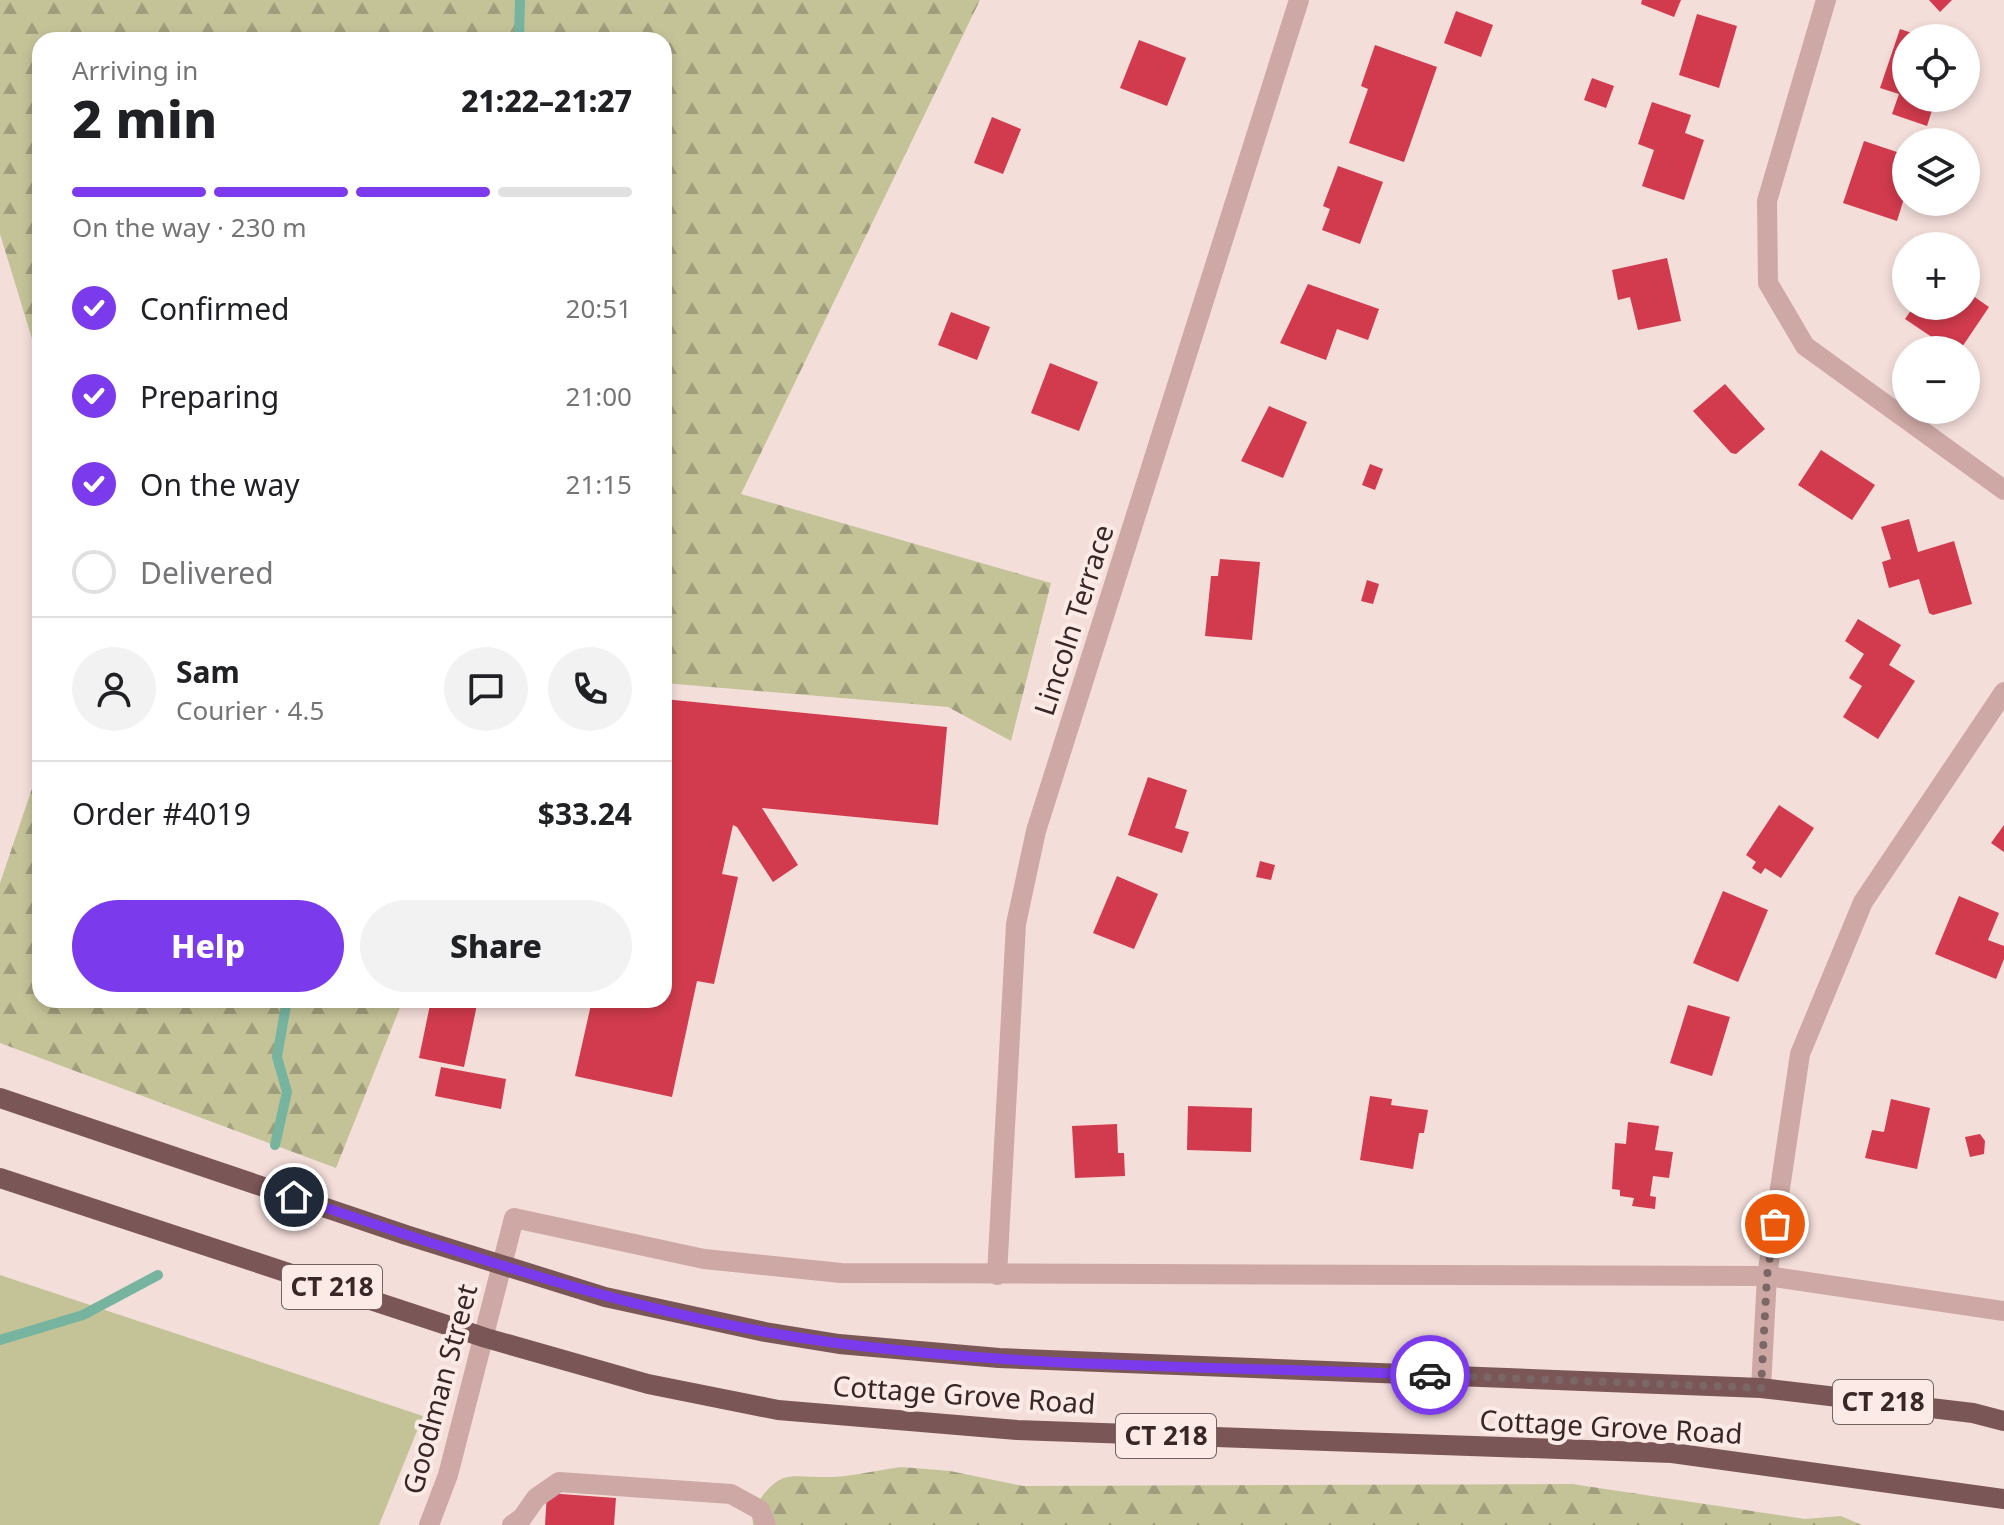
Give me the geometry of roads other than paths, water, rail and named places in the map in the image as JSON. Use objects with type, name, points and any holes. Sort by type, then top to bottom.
[{"type":"main road","name":"Cottage Grove Road","points":[[0,1098],[502,1266],[605,1297],[765,1332],[839,1344],[999,1358],[1761,1388],[1973,1413],[2004,1421]]},
{"type":"main road","name":"Cottage Grove Road","points":[[0,1178],[486,1338],[648,1384],[778,1410],[1017,1430],[1672,1453],[2004,1499]]},
{"type":"street","name":"Lincoln Terrace","points":[[997,1275],[1016,924],[1036,831],[1299,0]]},
{"type":"street","points":[[1826,0],[1767,201],[1768,283],[1805,346],[2004,490]]},
{"type":"street","points":[[1761,1388],[1767,1276],[1800,1054],[1863,902],[2004,692]]},
{"type":"street","points":[[502,1266],[514,1218],[704,1259],[841,1273],[1767,1276],[2004,1311]]},
{"type":"street","name":"Goodman Street","points":[[435,1523],[486,1338],[502,1266]]},
{"type":"street","points":[[512,1525],[522,1518],[536,1498],[559,1482],[731,1494],[760,1510],[766,1525]]},
{"type":"waterway","points":[[519,32],[520,0]]},
{"type":"waterway","points":[[275,1145],[287,1092],[277,1057],[286,1008]]},
{"type":"waterway","points":[[0,1340],[83,1315],[158,1275]]}]
